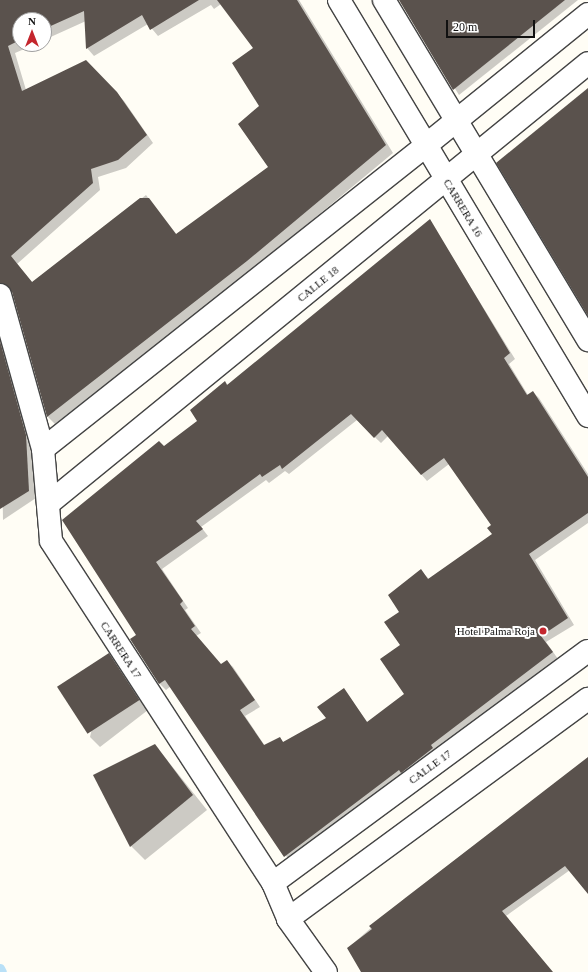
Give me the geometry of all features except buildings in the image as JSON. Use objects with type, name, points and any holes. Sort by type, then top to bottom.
[{"type":"street","name":"CARRERA 16","points":[[339,0],[588,416]]},
{"type":"street","points":[[384,0],[588,340]]},
{"type":"street","points":[[43,449],[426,145],[588,14]]},
{"type":"street","name":"CALLE 18","points":[[48,504],[588,63]]},
{"type":"street","name":"CARRERA 17","points":[[0,295],[43,449],[51,541],[273,883],[288,919],[326,972]]},
{"type":"street","name":"CALLE 17","points":[[273,883],[588,651]]},
{"type":"street","points":[[288,919],[588,699]]},
{"type":"waterway","points":[[0,968],[2,972]]},
{"type":"place","name":"Hotel Palma Roja","points":[[543,631]]}]
